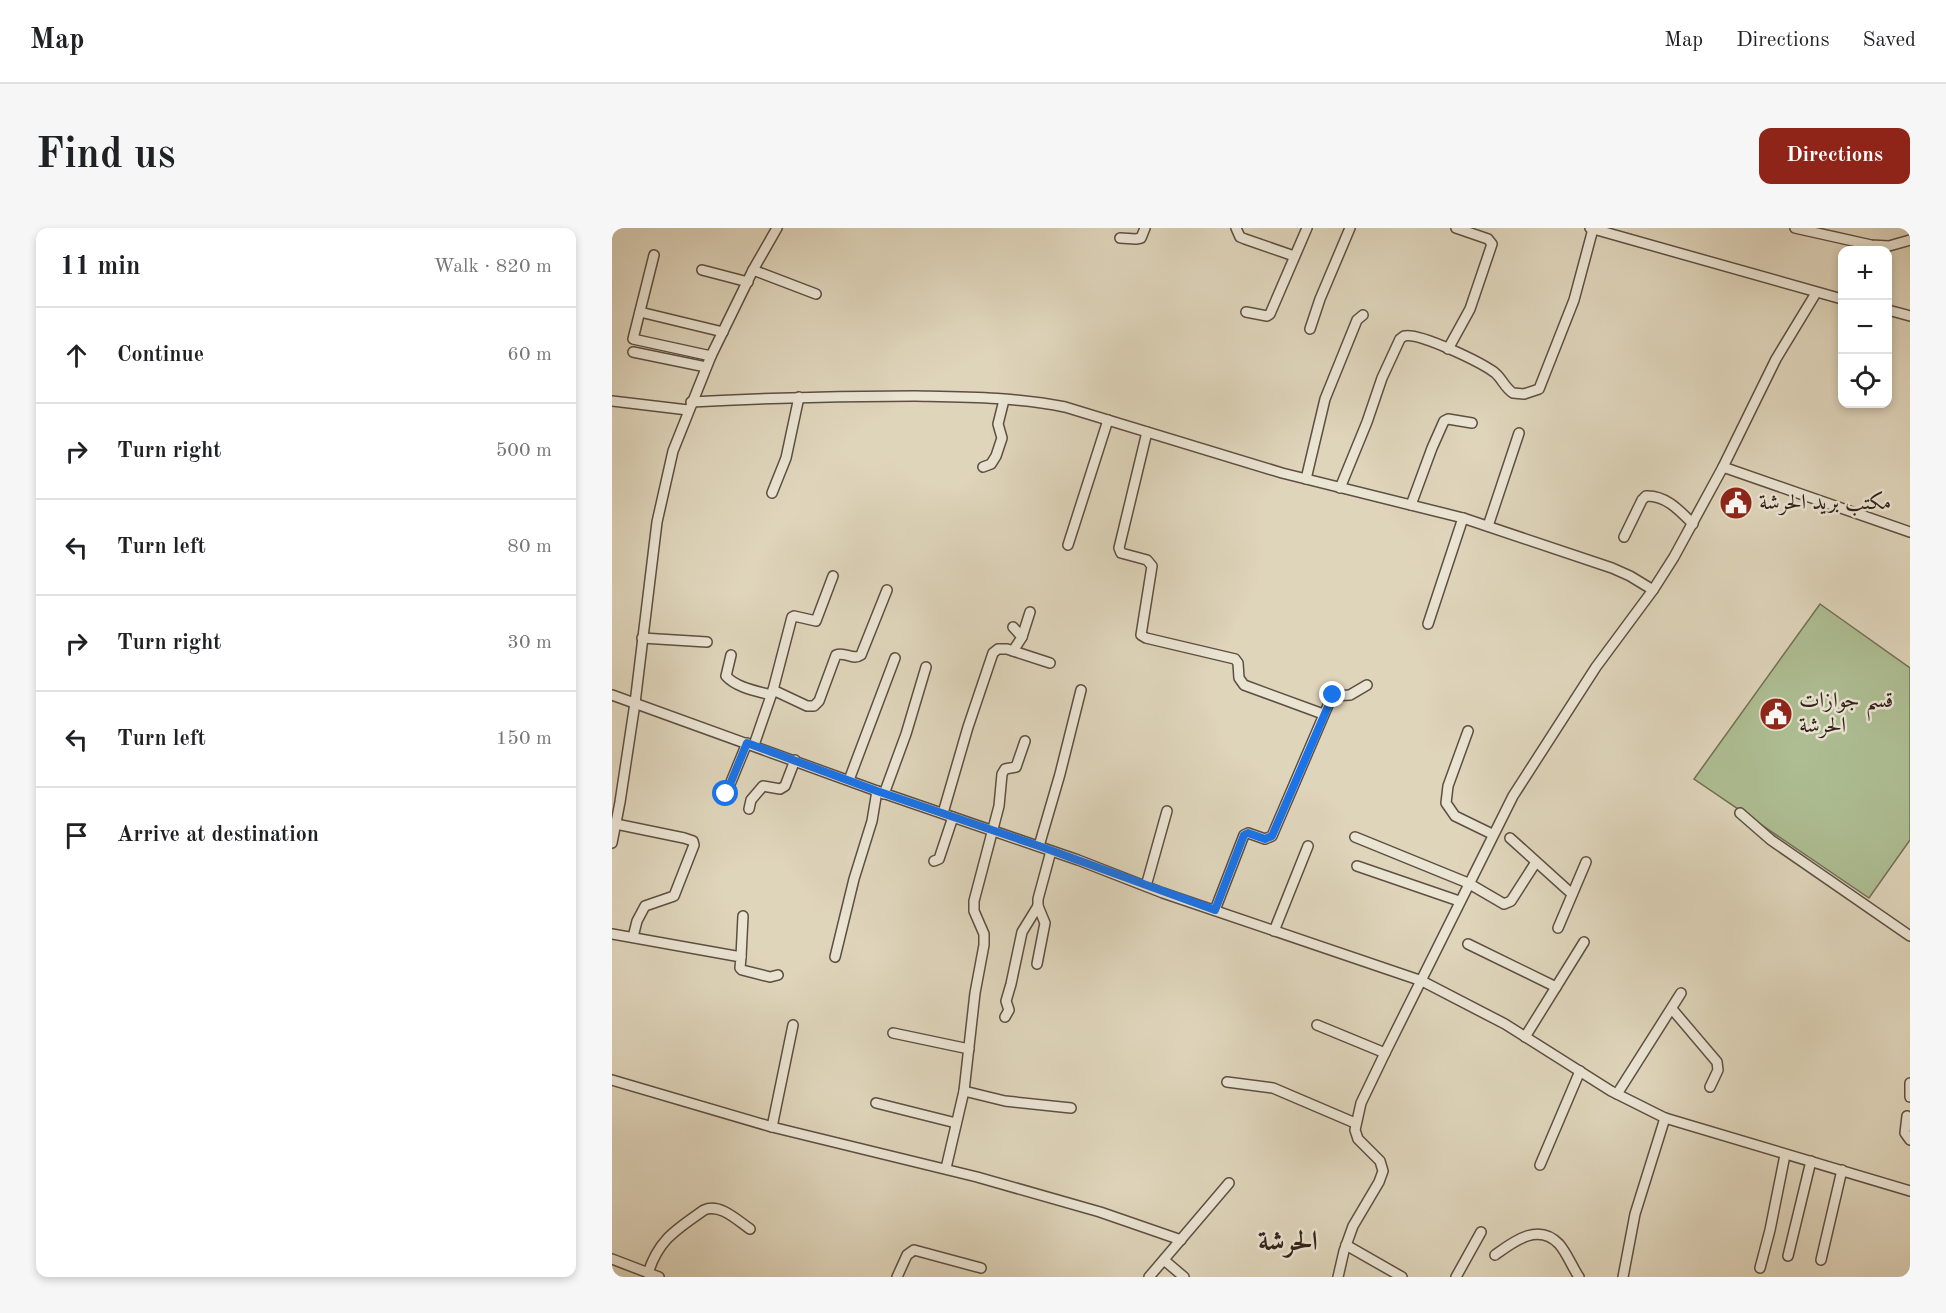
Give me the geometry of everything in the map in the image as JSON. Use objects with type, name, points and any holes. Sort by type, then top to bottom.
[{"type":"street","points":[[612,843],[616,824],[616,801],[635,703],[662,496],[673,451],[711,356],[753,270],[777,228]]},
{"type":"street","points":[[1120,238],[1141,238],[1145,228]]},
{"type":"street","points":[[1236,228],[1240,237],[1294,256]]},
{"type":"street","points":[[1246,312],[1267,316],[1270,314],[1307,228]]},
{"type":"street","points":[[1310,329],[1350,228]]},
{"type":"street","points":[[1448,349],[1470,309],[1492,244],[1488,239],[1456,228]]},
{"type":"street","points":[[1795,228],[1871,245],[1889,246],[1910,240]]},
{"type":"street","points":[[1340,488],[1382,378],[1400,339],[1404,336],[1410,334],[1448,349],[1495,373],[1513,393],[1524,394],[1539,389],[1574,300],[1592,229],[1838,298]]},
{"type":"street","points":[[654,255],[634,340],[711,356]]},
{"type":"street","points":[[702,270],[748,282]]},
{"type":"street","points":[[753,270],[816,294]]},
{"type":"street","points":[[1338,1277],[1353,1226],[1383,1171],[1380,1161],[1356,1134],[1355,1123],[1366,1092],[1513,795],[1569,706],[1653,590],[1693,524],[1776,359],[1816,293]]},
{"type":"street","points":[[1892,311],[1910,316]]},
{"type":"street","points":[[640,312],[723,332]]},
{"type":"street","points":[[1306,479],[1329,387],[1357,320],[1363,315]]},
{"type":"street","points":[[633,352],[706,367]]},
{"type":"street","points":[[612,401],[690,406],[799,397],[940,396],[1043,402],[1222,456],[1463,518],[1612,568],[1653,590]]},
{"type":"street","points":[[772,493],[786,458],[799,397]]},
{"type":"street","points":[[983,467],[991,464],[1002,438],[998,424],[1004,400]]},
{"type":"street","points":[[1411,505],[1444,421],[1448,419],[1472,423]]},
{"type":"street","points":[[1068,545],[1108,420]]},
{"type":"street","points":[[1147,432],[1119,548],[1121,553],[1147,560],[1152,566],[1141,635],[1146,639],[1235,659],[1238,663],[1240,681],[1244,685],[1323,714]]},
{"type":"street","points":[[1488,526],[1519,433]]},
{"type":"street","points":[[1723,467],[1910,532]]},
{"type":"street","points":[[1624,537],[1646,496],[1666,500],[1693,524]]},
{"type":"street","points":[[1428,624],[1463,518]]},
{"type":"street","points":[[726,794],[772,692],[792,617],[816,621],[833,576]]},
{"type":"street","points":[[731,655],[726,676],[735,684],[772,692],[807,706],[814,706],[817,704],[836,655],[840,653],[853,657],[861,655],[887,590]]},
{"type":"street","points":[[1013,651],[1022,637],[1030,612]]},
{"type":"street","points":[[1013,627],[1022,637]]},
{"type":"street","points":[[642,638],[707,642]]},
{"type":"street","points":[[943,813],[991,657],[998,649],[1013,651],[1050,663]]},
{"type":"street","points":[[849,780],[895,658]]},
{"type":"street","points":[[834,957],[854,879],[881,792],[906,734],[926,667]]},
{"type":"street","points":[[1215,910],[1244,835],[1248,833],[1265,839],[1272,836],[1332,696],[1350,695],[1367,685]]},
{"type":"street","points":[[1039,846],[1081,690]]},
{"type":"street","points":[[612,695],[1146,886],[1422,981],[1525,1036],[1617,1094],[1665,1118],[1910,1191]]},
{"type":"street","points":[[1468,732],[1448,786],[1446,804],[1455,816],[1492,834]]},
{"type":"street","points":[[946,1168],[964,1091],[974,1000],[984,940],[982,927],[973,904],[1001,796],[1002,774],[1005,770],[1016,767],[1025,741]]},
{"type":"street","points":[[749,809],[751,800],[763,786],[780,789],[785,786],[795,760]]},
{"type":"street","points":[[1146,886],[1167,811]]},
{"type":"street","points":[[1740,813],[1771,840],[1910,936]]},
{"type":"street","points":[[934,861],[939,859],[952,817]]},
{"type":"street","points":[[616,824],[684,838],[693,841],[694,845],[674,896],[645,906],[633,937]]},
{"type":"street","points":[[1355,837],[1468,883],[1497,901],[1507,904],[1536,862]]},
{"type":"street","points":[[1510,838],[1572,894]]},
{"type":"street","points":[[1274,931],[1308,846]]},
{"type":"street","points":[[1037,964],[1045,923],[1038,906],[1038,896],[1051,851]]},
{"type":"street","points":[[1558,928],[1586,862]]},
{"type":"street","points":[[1357,866],[1459,902]]},
{"type":"street","points":[[1005,1017],[1009,1010],[1006,1000],[1022,932],[1038,906]]},
{"type":"street","points":[[743,916],[741,970],[770,977],[778,975]]},
{"type":"street","points":[[612,934],[741,957]]},
{"type":"street","points":[[1525,1036],[1584,942]]},
{"type":"street","points":[[1468,944],[1556,987]]},
{"type":"street","points":[[1617,1094],[1682,993]]},
{"type":"street","points":[[1672,1009],[1718,1062],[1718,1070],[1710,1087]]},
{"type":"street","points":[[772,1127],[793,1025]]},
{"type":"street","points":[[1317,1025],[1385,1053]]},
{"type":"street","points":[[893,1033],[969,1049]]},
{"type":"street","points":[[1540,1165],[1580,1071]]},
{"type":"street","points":[[612,1080],[772,1127],[946,1168],[1100,1212],[1181,1240]]},
{"type":"street","points":[[1227,1082],[1273,1088],[1355,1123]]},
{"type":"street","points":[[1910,1083],[1910,1097]]},
{"type":"street","points":[[964,1091],[1005,1101],[1071,1108]]},
{"type":"street","points":[[876,1103],[956,1124]]},
{"type":"street","points":[[1907,1116],[1905,1132],[1910,1140]]},
{"type":"street","points":[[1623,1277],[1637,1206],[1665,1118]]},
{"type":"street","points":[[1760,1268],[1785,1155]]},
{"type":"street","points":[[1788,1256],[1811,1161]]},
{"type":"street","points":[[1821,1260],[1842,1170]]},
{"type":"street","points":[[1149,1277],[1229,1183]]},
{"type":"street","points":[[648,1274],[657,1250],[665,1239],[704,1210],[709,1208],[720,1210],[750,1229]]},
{"type":"street","points":[[1456,1277],[1481,1232]]},
{"type":"street","points":[[1495,1255],[1522,1236],[1546,1236],[1560,1245],[1579,1277]]},
{"type":"street","points":[[1346,1245],[1402,1277]]},
{"type":"street","points":[[897,1277],[907,1255],[914,1250],[981,1268]]},
{"type":"street","points":[[612,1259],[659,1277]]},
{"type":"street","points":[[1164,1260],[1184,1277]]},
{"type":"green space","points":[[1820,604],[1910,668],[1910,840],[1869,898],[1694,779]]},
{"type":"place","name":"مكتب بريد الحرشة","points":[[1736,503]]},
{"type":"place","name":"قسم جوازات الحرشة","points":[[1776,714]]},
{"type":"district","name":"الحرشة","points":[[1288,1243]]},
{"type":"route","points":[[726,794],[747,743],[1215,910],[1245,833],[1265,839],[1272,836],[1333,695]]}]
